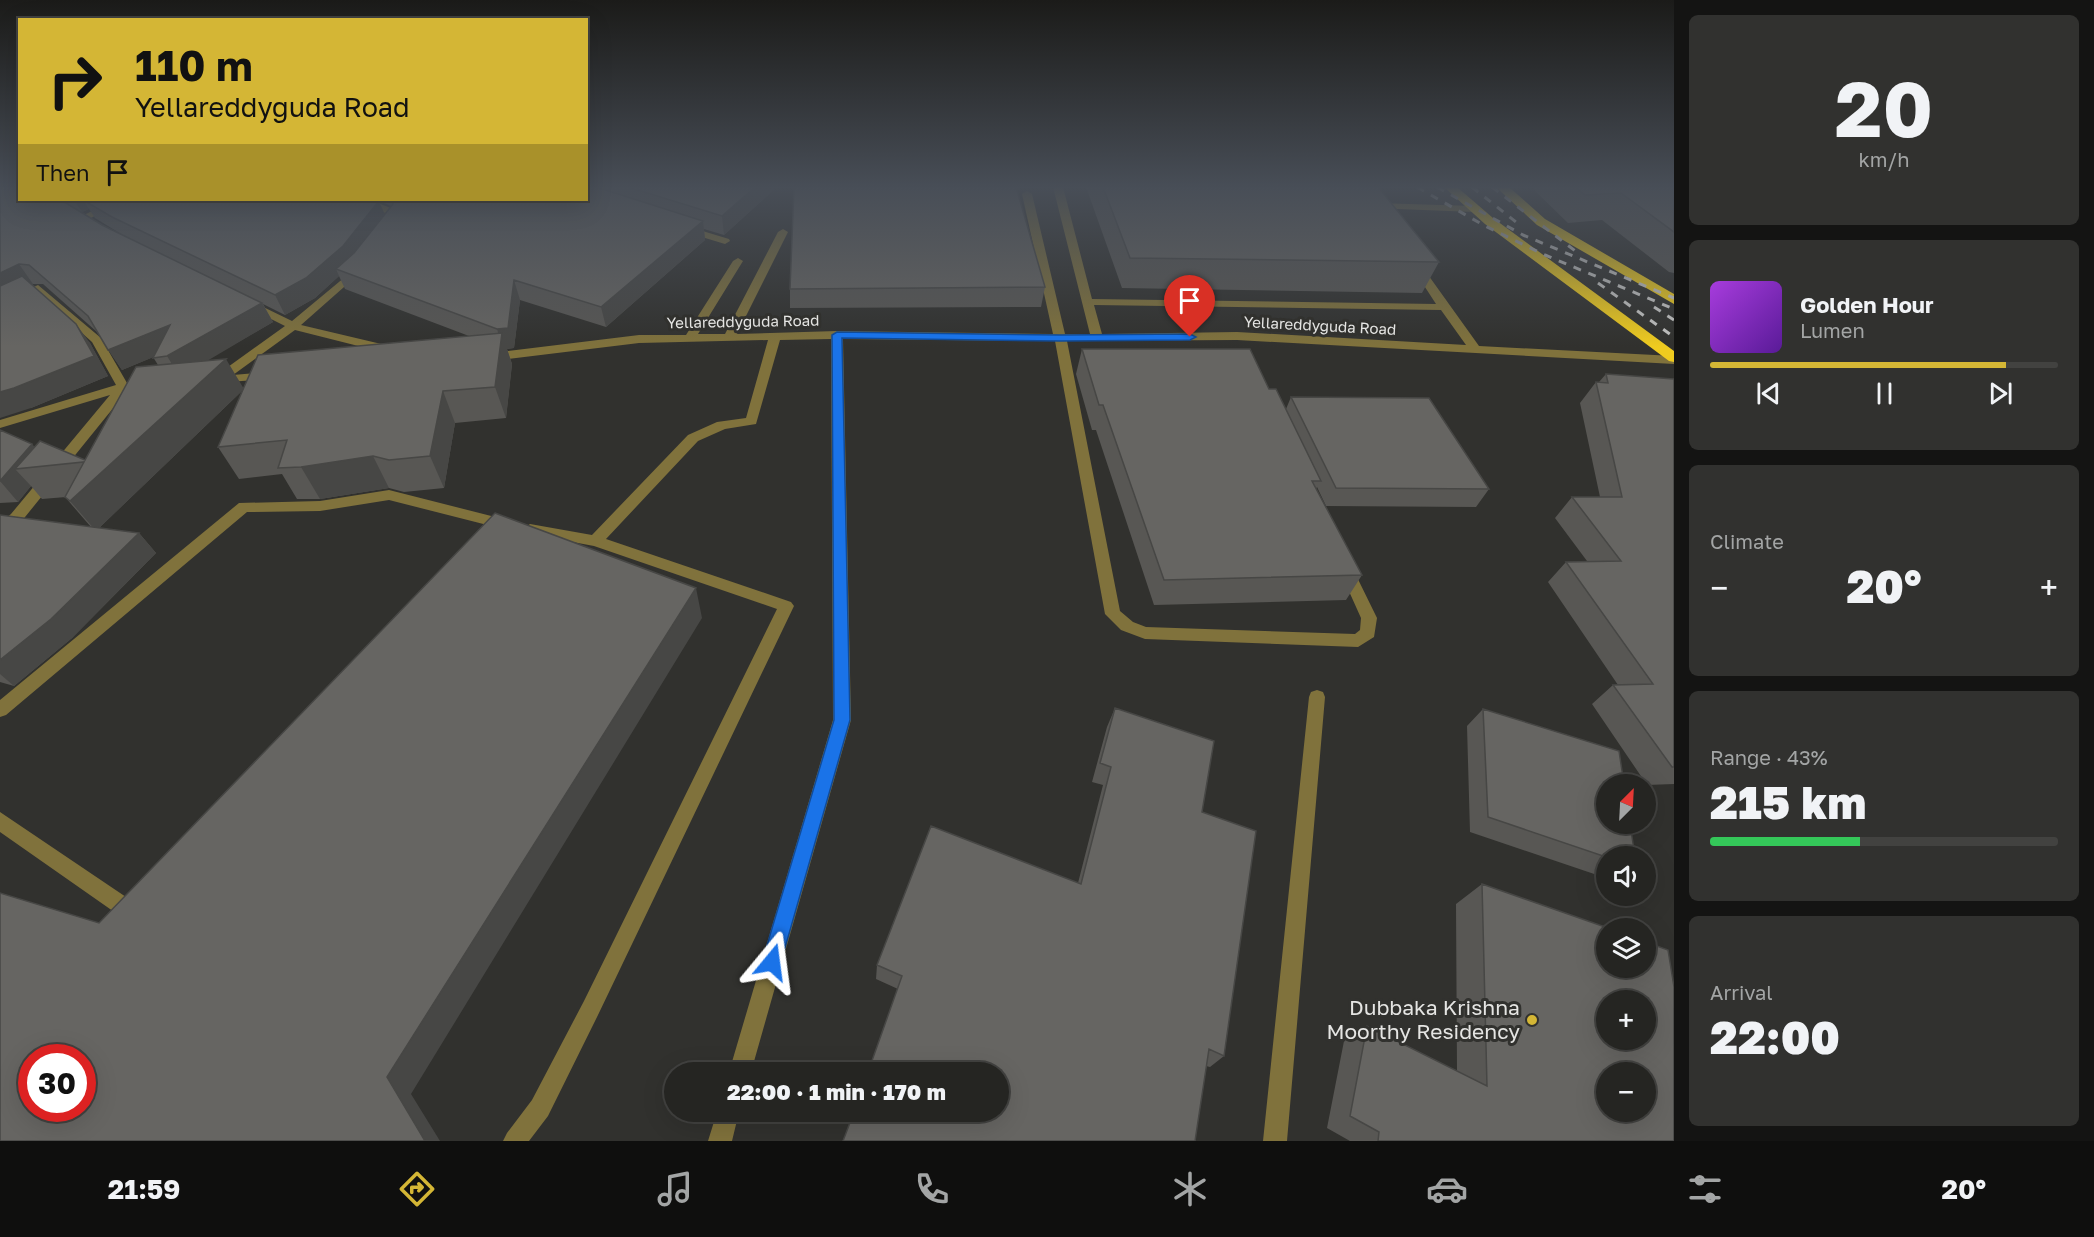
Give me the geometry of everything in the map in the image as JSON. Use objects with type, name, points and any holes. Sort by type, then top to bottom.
[{"type":"highway","points":[[1516,240],[1674,359]]},
{"type":"highway","points":[[1572,240],[1674,300]]},
{"type":"street","points":[[729,338],[779,240]]},
{"type":"street","points":[[1038,240],[1060,338],[1113,614],[1127,626],[1145,633],[1358,641],[1368,633],[1369,618],[1340,555]]},
{"type":"street","points":[[1072,240],[1097,338]]},
{"type":"street","points":[[277,376],[212,381],[293,326],[360,268],[367,259]]},
{"type":"street","points":[[690,338],[738,261]]},
{"type":"street","points":[[1413,261],[1475,349]]},
{"type":"street","points":[[0,307],[38,288],[97,340],[123,387]]},
{"type":"street","points":[[242,300],[293,326],[408,354]]},
{"type":"street","points":[[1088,302],[1444,307]]},
{"type":"street","points":[[743,1062],[842,720],[837,335]]},
{"type":"street","name":"Yellareddyguda Road","points":[[477,359],[639,339],[837,335],[1239,341],[1674,359]]},
{"type":"street","points":[[596,541],[693,438],[722,425],[752,421],[775,337]]},
{"type":"street","points":[[0,424],[123,387],[159,385]]},
{"type":"street","points":[[0,531],[16,518],[123,387]]},
{"type":"street","points":[[0,710],[244,507],[320,506],[389,495],[493,523],[596,541],[786,606],[591,1008],[540,1108],[515,1141]]},
{"type":"street","points":[[477,540],[493,523]]},
{"type":"street","points":[[1275,1141],[1317,697]]},
{"type":"street","points":[[0,821],[127,909],[143,892]]},
{"type":"street","points":[[720,1141],[725,1122]]},
{"type":"building","points":[[0,240],[133,240],[262,303],[167,356],[153,358],[170,325],[108,350],[88,316],[29,265],[19,264],[0,273]]},
{"type":"building","points":[[161,240],[348,240],[306,278],[275,295]]},
{"type":"building","points":[[364,240],[680,240],[601,307],[514,280],[508,328],[497,329],[336,269]]},
{"type":"building","points":[[792,240],[1031,240],[1045,287],[790,289]]},
{"type":"building","points":[[1123,240],[1421,240],[1439,262],[1130,258]]},
{"type":"building","points":[[22,276],[76,324],[94,356],[0,392],[0,286]]},
{"type":"building","points":[[502,333],[495,387],[443,391],[430,456],[389,460],[373,456],[301,467],[278,468],[287,440],[218,447],[258,355]]},
{"type":"building","points":[[1082,349],[1250,349],[1269,389],[1276,389],[1321,481],[1312,481],[1362,575],[1164,580],[1103,405],[1099,405]]},
{"type":"building","points":[[226,359],[70,501],[65,497],[84,462],[15,469],[40,441],[85,460],[136,367]]},
{"type":"building","points":[[1606,374],[1674,379],[1674,767],[1613,685],[1653,684],[1566,562],[1621,561],[1572,497],[1622,497],[1596,382],[1608,383]]},
{"type":"building","points":[[1291,397],[1429,398],[1489,489],[1336,488]]},
{"type":"building","points":[[0,430],[32,444],[0,481]]},
{"type":"building","points":[[495,513],[696,588],[387,1077],[425,1141],[0,1141],[0,893],[99,923]]},
{"type":"building","points":[[0,515],[139,533],[51,619],[0,660]]},
{"type":"building","points":[[1115,708],[1214,741],[1202,812],[1256,831],[1224,1056],[1209,1049],[1195,1141],[843,1141],[850,1122],[1009,1122],[1009,1062],[872,1062],[902,976],[877,965],[931,826],[1081,884],[1111,767],[1100,763]]},
{"type":"building","points":[[1483,709],[1619,751],[1622,774],[1596,774],[1596,834],[1632,834],[1633,846],[1596,846],[1596,854],[1488,817]]},
{"type":"building","points":[[1482,884],[1596,924],[1596,978],[1656,978],[1656,946],[1668,950],[1674,987],[1674,1141],[1378,1141],[1379,1132],[1350,1116],[1367,1026],[1487,1086]]},
{"type":"railway","points":[[1514,240],[1674,309]]},
{"type":"railway","points":[[1536,240],[1674,298]]},
{"type":"railway","points":[[1561,240],[1578,253]]},
{"type":"railway","points":[[1598,283],[1674,337]]},
{"type":"railway","points":[[1654,307],[1674,320]]},
{"type":"place","name":"Dubbaka Krishna Moorthy Residency","points":[[1532,1020]]},
{"type":"route","points":[[772,962],[842,720],[837,335],[1190,337]]}]
